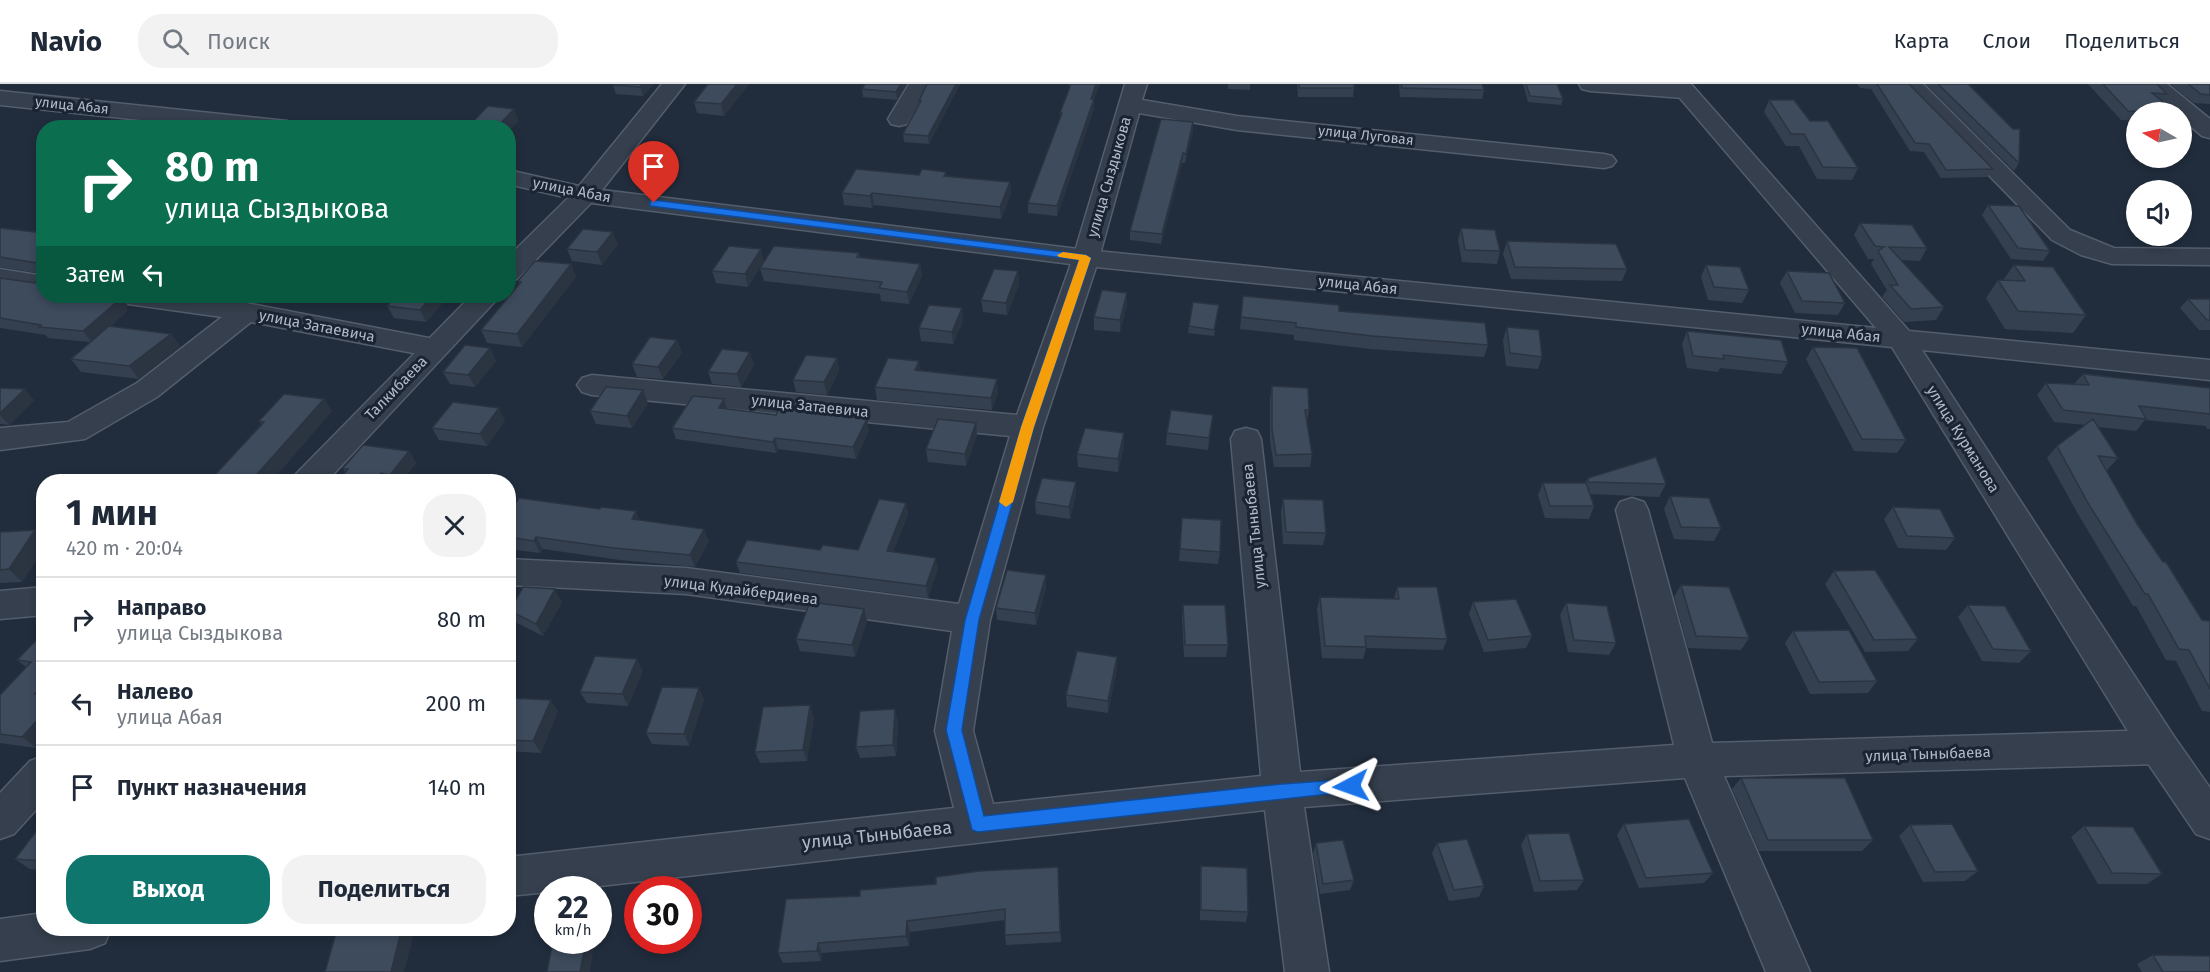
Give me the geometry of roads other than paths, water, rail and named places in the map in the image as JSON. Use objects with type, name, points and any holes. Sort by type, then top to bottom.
[{"type":"street","points":[[516,265],[585,195],[674,84]]},
{"type":"street","points":[[899,119],[920,84]]},
{"type":"street","points":[[1590,84],[1682,88]]},
{"type":"street","points":[[1911,84],[2061,235],[2090,249],[2112,256],[2210,257]]},
{"type":"street","points":[[2154,84],[2210,131]]},
{"type":"street","name":"улица Курманова","points":[[1682,88],[1900,338],[2159,747],[2210,821]]},
{"type":"street","name":"улица Луговая","points":[[1133,94],[1237,123],[1604,161]]},
{"type":"street","name":"улица Сыздыкова","points":[[978,825],[954,730],[972,620],[1028,427],[1086,258],[1133,94]]},
{"type":"street","name":"улица Абая","points":[[0,98],[210,120]]},
{"type":"street","name":"улица Абая","points":[[516,179],[585,195],[1086,258],[1900,338],[2209,372]]},
{"type":"street","points":[[0,277],[36,283]]},
{"type":"street","name":"улица Затаевича","points":[[180,303],[246,312],[434,348]]},
{"type":"street","name":"Талкибаева","points":[[315,474],[479,303]]},
{"type":"street","points":[[0,439],[75,432],[147,390],[246,312]]},
{"type":"street","name":"улица Затаевича","points":[[592,385],[1028,427]]},
{"type":"street","name":"улица Тыныбаева","points":[[1245,439],[1282,791],[1307,972]]},
{"type":"street","points":[[1632,510],[1697,760],[1788,972]]},
{"type":"street","name":"улица Кудайбердиева","points":[[516,572],[686,581],[972,620]]},
{"type":"street","points":[[0,605],[36,602]]},
{"type":"street","name":"улица Тыныбаева","points":[[516,876],[1282,791],[1697,760],[2159,747]]},
{"type":"street","points":[[0,820],[36,782]]},
{"type":"street","points":[[0,940],[36,935]]}]
